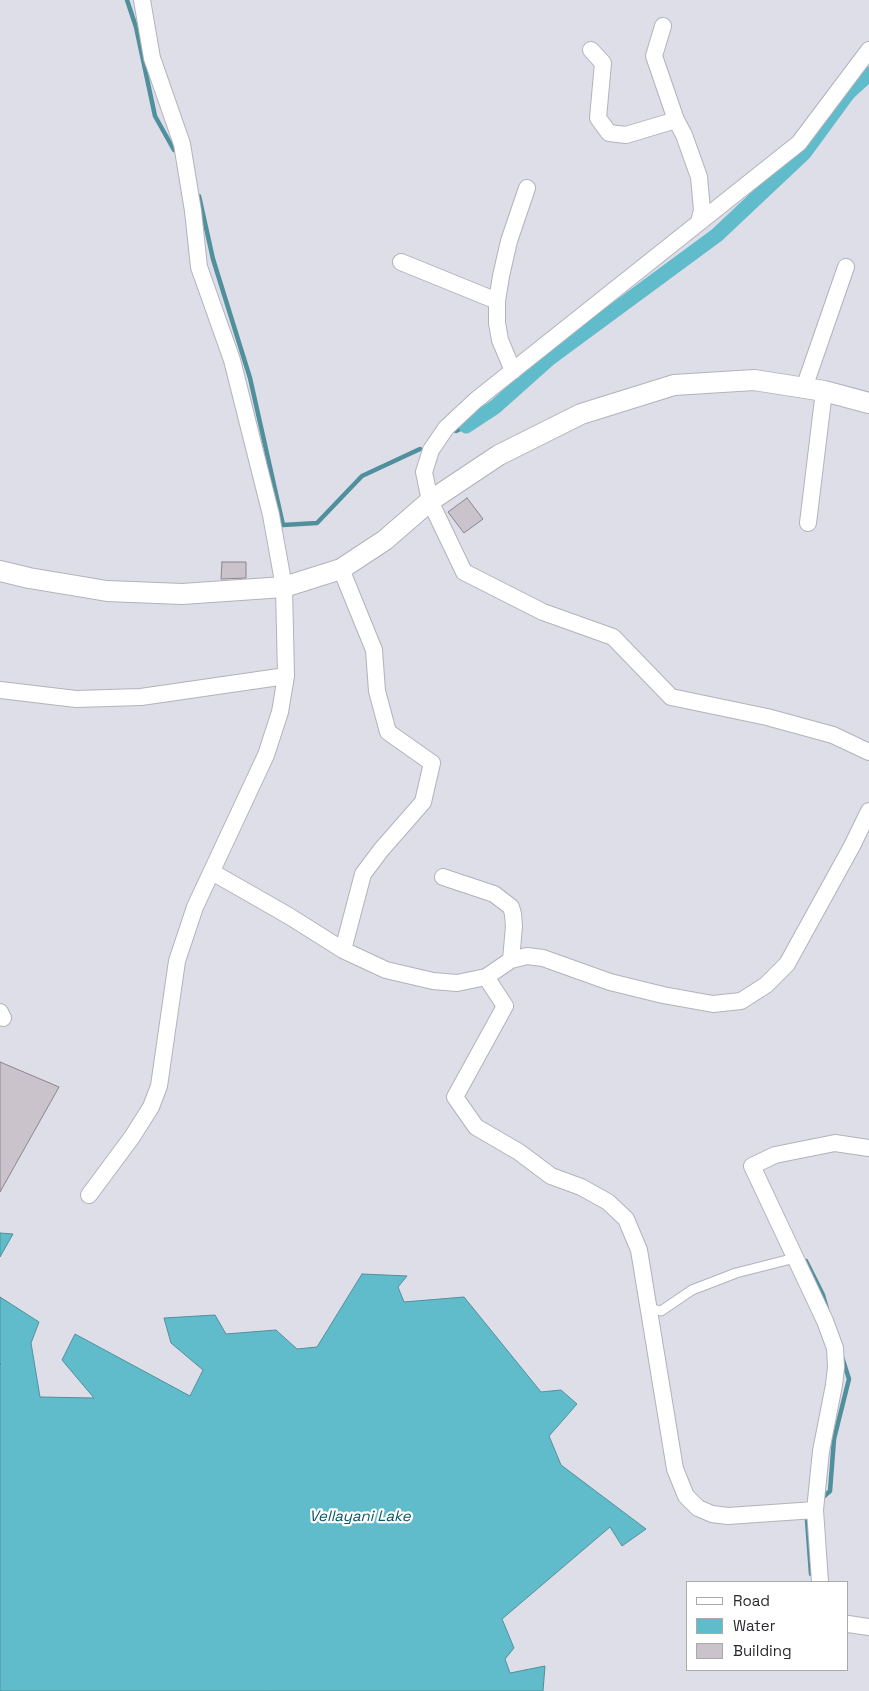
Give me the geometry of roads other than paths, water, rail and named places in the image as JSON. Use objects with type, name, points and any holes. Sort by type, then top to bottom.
[{"type":"street","points":[[89,1195],[132,1137],[151,1107],[160,1086],[177,961],[195,907],[266,755],[280,712],[286,676],[284,587],[271,515],[232,360],[199,267],[193,211],[182,144],[152,58],[142,0]]},
{"type":"street","points":[[663,26],[654,56],[676,120],[684,135],[699,177],[702,210],[699,222]]},
{"type":"street","points":[[591,50],[603,63],[598,118],[609,133],[626,135],[676,120]]},
{"type":"street","points":[[869,50],[799,143],[476,400],[446,428],[431,450],[424,472],[430,500],[464,572],[543,612],[613,637],[671,697],[767,717],[833,735],[869,752]]},
{"type":"street","points":[[513,371],[500,340],[497,323],[497,302],[509,241],[528,188]]},
{"type":"street","points":[[401,262],[497,302]]},
{"type":"street","points":[[808,524],[814,390],[846,267]]},
{"type":"street","points":[[0,571],[29,578],[107,591],[182,594],[284,587],[341,569],[385,540],[430,500],[499,455],[581,414],[674,386],[754,380],[869,402]]},
{"type":"street","points":[[341,569],[374,650],[377,691],[388,732],[432,763],[423,802],[381,850],[363,874],[343,950]]},
{"type":"street","points":[[0,690],[76,699],[141,697],[286,676]]},
{"type":"street","points":[[212,872],[289,916],[343,950],[386,970],[433,981],[457,983],[486,977],[519,956],[543,958],[610,982],[663,995],[712,1004],[741,1001],[766,985],[787,964],[852,846],[869,811]]},
{"type":"street","points":[[443,877],[494,894],[511,907],[514,926],[511,960]]},
{"type":"street","points":[[486,977],[505,1006],[455,1097],[476,1127],[519,1152],[551,1176],[581,1187],[608,1202],[626,1219],[639,1250],[675,1469],[686,1496],[698,1508],[712,1514],[728,1516],[815,1510]]},
{"type":"street","points":[[820,1581],[815,1510],[821,1451],[834,1385],[836,1367],[835,1348],[825,1321],[752,1166],[775,1155],[836,1143],[869,1148]]},
{"type":"street","points":[[849,1624],[869,1627]]},
{"type":"lane","points":[[649,1308],[661,1311],[692,1290],[736,1272],[795,1258]]},
{"type":"water","points":[[0,1233],[13,1234],[0,1257]]},
{"type":"water","name":"Vellayani Lake","points":[[362,1274],[407,1276],[398,1287],[404,1302],[464,1297],[541,1392],[561,1390],[577,1404],[549,1436],[561,1465],[646,1529],[622,1546],[610,1527],[502,1619],[514,1648],[505,1659],[510,1673],[545,1666],[543,1691],[0,1691],[0,1297],[39,1322],[31,1343],[40,1397],[94,1398],[62,1360],[75,1334],[190,1396],[203,1370],[171,1343],[164,1318],[215,1315],[226,1334],[276,1330],[297,1349],[317,1347]]},
{"type":"waterway","points":[[127,0],[136,27],[155,116],[174,150]]},
{"type":"waterway","points":[[466,426],[495,407],[550,358],[717,235],[804,153],[848,93],[869,74]]},
{"type":"waterway","points":[[199,196],[213,259],[250,378],[283,525],[317,523],[362,476],[420,449]]},
{"type":"waterway","points":[[456,431],[466,426]]},
{"type":"waterway","points":[[806,1261],[823,1295],[827,1309]]},
{"type":"waterway","points":[[821,1499],[830,1491],[834,1439],[849,1379],[842,1357]]},
{"type":"waterway","points":[[807,1520],[811,1574]]}]
